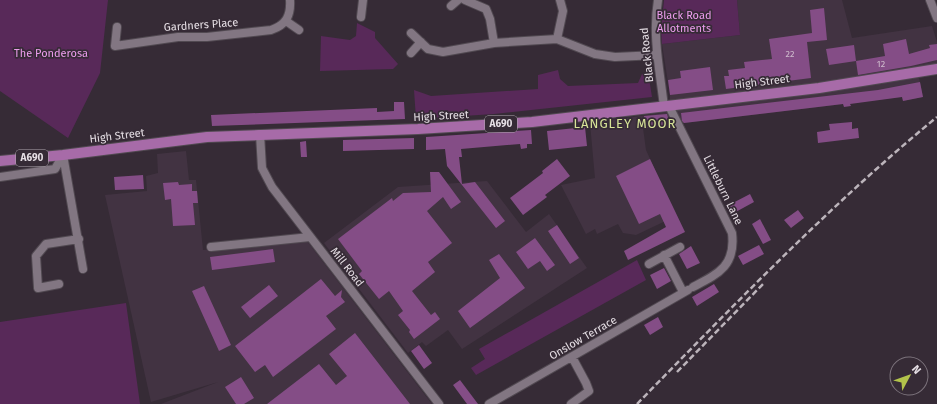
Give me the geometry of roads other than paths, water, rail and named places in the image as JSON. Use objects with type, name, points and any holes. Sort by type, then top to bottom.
[{"type":"main road","name":"High Street","points":[[63,155],[207,137],[478,126],[667,107],[819,88],[937,69]]},
{"type":"main road","name":"A690","points":[[0,161],[63,155]]},
{"type":"street","points":[[290,0],[291,11],[286,21],[299,30]]},
{"type":"street","points":[[361,17],[363,0]]},
{"type":"street","points":[[451,6],[458,0]]},
{"type":"street","points":[[465,0],[486,9],[490,19],[494,43]]},
{"type":"street","points":[[557,39],[563,11],[560,0]]},
{"type":"street","name":"Black Road","points":[[658,0],[655,18],[657,55],[667,107]]},
{"type":"street","points":[[930,0],[937,18]]},
{"type":"street","name":"Gardners Place","points":[[117,27],[116,46],[178,37],[271,30],[280,27],[286,21]]},
{"type":"street","points":[[411,33],[428,49],[443,52],[494,43],[557,39],[595,54],[615,57],[657,55]]},
{"type":"street","points":[[411,53],[421,42]]},
{"type":"street","name":"Littleburn Lane","points":[[667,107],[732,233],[733,246],[728,262],[722,270],[688,290]]},
{"type":"street","name":"Mill Road","points":[[260,134],[261,162],[264,176],[439,404]]},
{"type":"street","points":[[0,177],[55,169],[63,155]]},
{"type":"street","points":[[63,155],[79,239],[83,269]]},
{"type":"street","points":[[211,247],[310,237]]},
{"type":"street","points":[[59,284],[38,288],[36,256],[46,244],[79,239]]},
{"type":"street","points":[[649,264],[680,247]]},
{"type":"street","points":[[664,255],[688,290]]},
{"type":"street","name":"Onslow Terrace","points":[[489,404],[688,290]]},
{"type":"street","points":[[572,357],[586,382],[589,391],[572,404]]},
{"type":"railway","points":[[637,404],[783,256],[859,185],[937,117]]},
{"type":"railway","points":[[677,372],[764,283]]},
{"type":"district","name":"LANGLEY MOOR","points":[[625,123]]},
{"type":"park label","name":"Black Road Allotments","points":[[684,21]]},
{"type":"park label","name":"The Ponderosa","points":[[51,53]]}]
